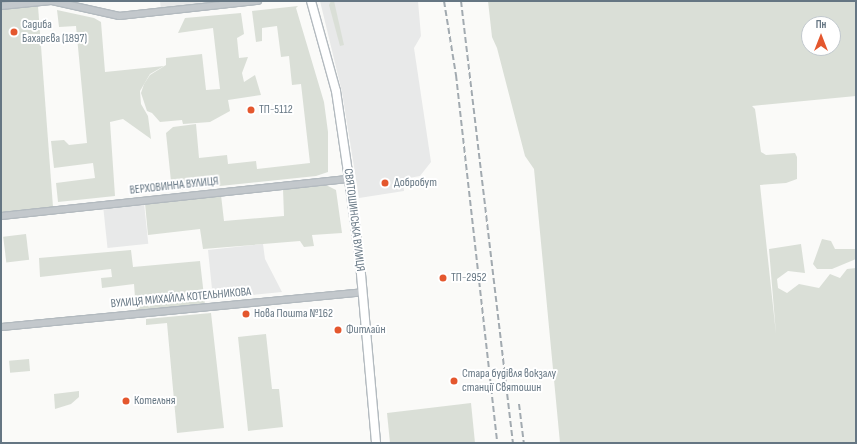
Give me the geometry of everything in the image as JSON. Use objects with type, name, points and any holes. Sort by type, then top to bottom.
[{"type":"main road","name":"СВЯТОШИНСЬКА ВУЛИЦЯ","points":[[311,1],[336,91],[349,179],[362,292],[376,443]]},
{"type":"street","points":[[1,6],[51,1],[119,16],[258,1]]},
{"type":"street","name":"ВЕРХОВИННА ВУЛИЦЯ","points":[[1,216],[349,179]]},
{"type":"street","name":"ВУЛИЦЯ МИХАЙЛА КОТЕЛЬНИКОВА","points":[[1,327],[81,318],[362,292]]},
{"type":"shaded area","points":[[160,1],[221,1],[218,4],[161,10]]},
{"type":"shaded area","points":[[320,1],[418,1],[421,36],[414,48],[431,162],[420,176],[403,179],[404,191],[359,198],[342,92]]},
{"type":"shaded area","points":[[331,1],[334,1],[344,45],[340,46],[329,5]]},
{"type":"shaded area","points":[[488,1],[856,1],[856,96],[752,106],[755,109],[761,152],[766,155],[795,153],[797,157],[797,179],[786,183],[760,185],[776,334],[769,249],[801,244],[805,273],[788,271],[777,279],[778,288],[787,293],[799,284],[819,288],[830,274],[840,278],[847,269],[856,268],[856,443],[560,443],[534,169],[525,156],[497,48],[492,37]]},
{"type":"shaded area","points":[[38,6],[53,207],[1,213],[1,9]]},
{"type":"shaded area","points":[[298,6],[296,8],[324,102],[328,132],[328,172],[316,176],[172,191],[166,133],[173,127],[196,124],[199,158],[227,155],[228,164],[256,161],[257,169],[310,163],[301,84],[292,85],[289,56],[281,57],[277,26],[262,28],[262,41],[256,42],[252,11]]},
{"type":"shaded area","points":[[57,10],[94,18],[101,22],[105,72],[164,66],[150,74],[140,91],[141,104],[148,116],[151,139],[123,119],[110,122],[115,196],[58,202],[56,183],[95,178],[93,163],[54,168],[51,141],[64,140],[69,145],[87,143],[76,26],[59,27]]},
{"type":"shaded area","points":[[241,13],[244,34],[237,38],[239,58],[248,57],[242,73],[244,82],[255,75],[261,95],[228,100],[230,111],[210,122],[183,124],[182,120],[160,122],[152,113],[147,111],[141,93],[144,84],[150,75],[166,65],[166,58],[202,54],[206,90],[220,89],[213,28],[178,33],[185,18]]},
{"type":"shaded area","points":[[326,185],[336,190],[342,233],[312,235],[314,246],[304,247],[300,241],[203,249],[200,229],[148,235],[145,203],[221,195],[224,221],[284,216],[283,189]]},
{"type":"shaded area","points":[[144,203],[148,244],[108,248],[103,207]]},
{"type":"shaded area","points":[[26,234],[29,260],[6,263],[3,237]]},
{"type":"shaded area","points":[[822,239],[831,241],[835,249],[856,249],[856,259],[832,269],[817,269],[813,264]]},
{"type":"shaded area","points":[[263,244],[265,259],[282,292],[213,299],[208,250]]},
{"type":"shaded area","points":[[131,250],[133,267],[200,261],[205,305],[136,311],[134,284],[102,288],[101,278],[112,277],[111,269],[40,277],[39,258]]},
{"type":"shaded area","points":[[211,313],[224,428],[177,433],[167,323],[146,325],[146,319]]},
{"type":"shaded area","points":[[266,334],[272,389],[279,389],[283,427],[248,431],[238,337]]},
{"type":"shaded area","points":[[29,359],[30,371],[10,373],[9,361]]},
{"type":"shaded area","points":[[79,391],[79,397],[71,404],[55,409],[54,394]]},
{"type":"shaded area","points":[[471,403],[475,443],[390,443],[387,413]]},
{"type":"railway","points":[[444,1],[456,75],[497,443]]},
{"type":"railway","points":[[461,1],[513,443]]},
{"type":"railway","points":[[519,404],[524,443]]},
{"type":"place","name":"Садиба Бахарєва (1897)","points":[[14,32]]},
{"type":"place","name":"ТП-5112","points":[[251,110]]},
{"type":"place","name":"Добробут","points":[[385,183]]},
{"type":"place","name":"ТП-2952","points":[[443,278]]},
{"type":"place","name":"Нова Пошта №162","points":[[246,314]]},
{"type":"place","name":"Фитлайн","points":[[338,330]]},
{"type":"place","name":"Стара будівля вокзалу станції Святошин","points":[[454,381]]},
{"type":"place","name":"Котельня","points":[[126,401]]}]
